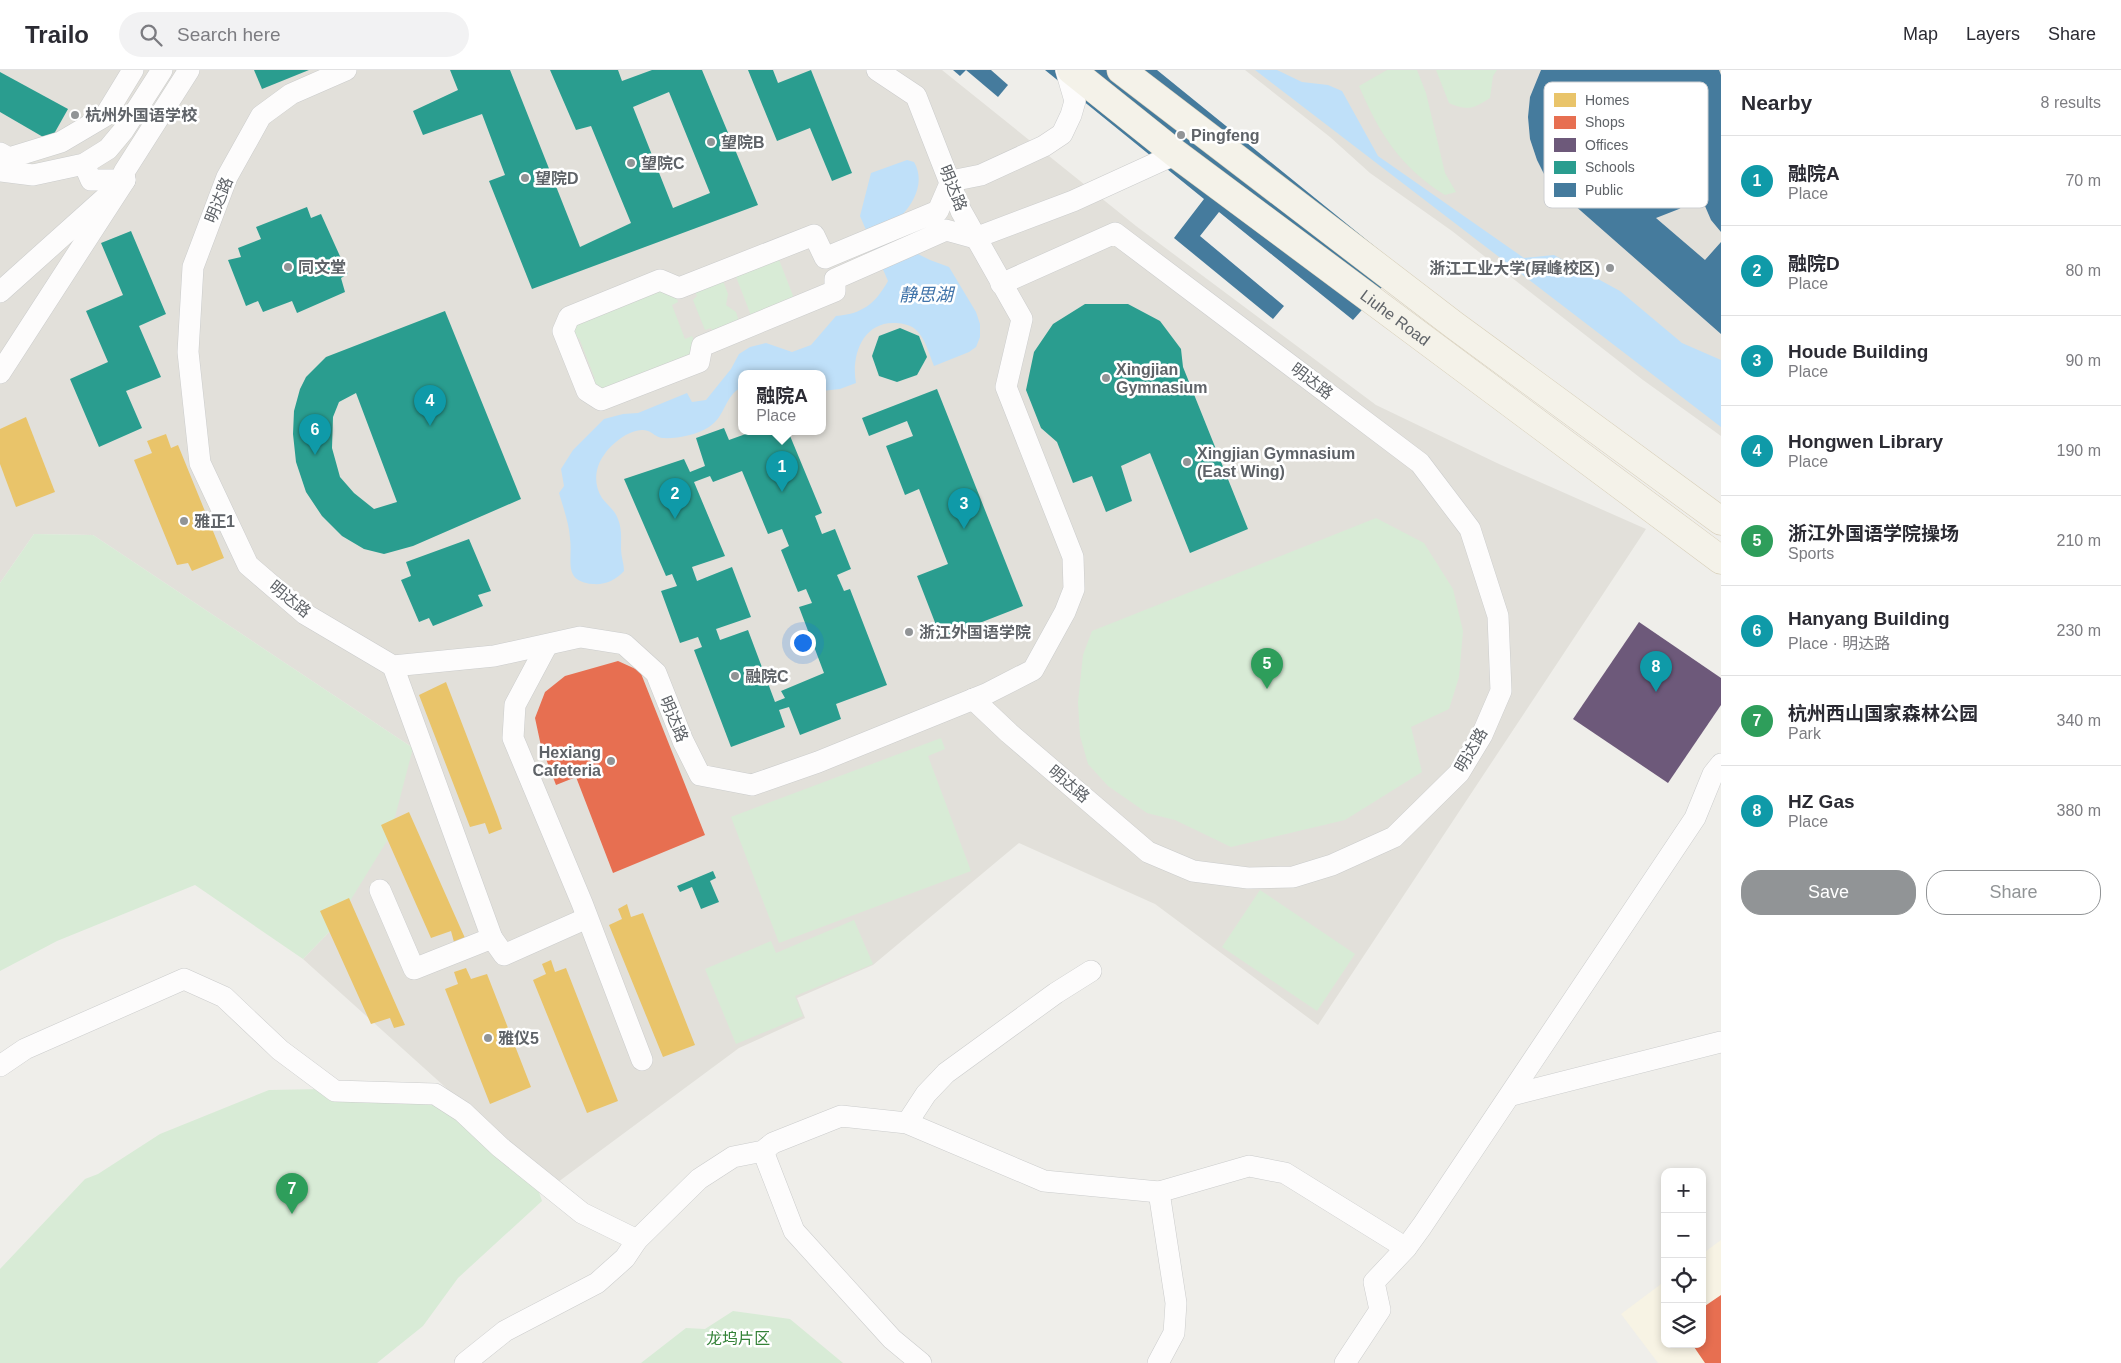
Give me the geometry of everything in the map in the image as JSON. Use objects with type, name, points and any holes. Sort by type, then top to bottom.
[{"type":"main road","name":"Liuhe Road","points":[[1071,70],[1176,154],[1721,560]]},
{"type":"main road","name":"Liuhe Road","points":[[1121,70],[1454,325],[1721,521]]},
{"type":"street","points":[[0,154],[9,158],[61,142],[105,116],[133,70]]},
{"type":"street","points":[[0,171],[33,175],[84,164],[108,150],[124,131],[162,70]]},
{"type":"street","points":[[0,373],[125,180],[124,172],[189,70]]},
{"type":"street","name":"明达路","points":[[346,70],[292,94],[261,116],[227,178],[193,267],[188,352],[200,463],[248,565],[306,614],[393,666],[494,656],[580,637],[624,644],[656,673],[683,741],[700,775],[752,784],[818,762],[973,699],[1009,733],[1148,852],[1194,871],[1248,878],[1293,877],[1332,865],[1394,837],[1459,773],[1482,735],[1501,691],[1498,616],[1470,529],[1420,463],[1115,233],[1001,284],[961,211],[951,181],[928,130],[916,96],[876,70]]},
{"type":"street","points":[[1066,70],[1075,101],[1062,134],[1044,146],[981,175],[951,181],[938,211],[825,258],[814,235],[679,288],[660,280],[569,317],[563,331],[587,391],[601,400],[699,362],[702,346],[835,291],[835,279],[946,230],[975,238],[1073,201],[1176,154]]},
{"type":"street","points":[[84,164],[90,180],[125,180]]},
{"type":"street","points":[[0,292],[125,180]]},
{"type":"street","points":[[973,699],[1033,670],[1065,612],[1074,588],[1073,557],[1006,387],[1022,319],[1001,284]]},
{"type":"street","points":[[547,645],[515,705],[513,738],[587,918],[642,1060]]},
{"type":"street","points":[[393,666],[492,938],[504,955],[587,918]]},
{"type":"street","points":[[1346,1363],[1380,1310],[1374,1282],[1406,1248],[1512,1095],[1695,818],[1713,774],[1721,764]]},
{"type":"street","points":[[380,890],[414,969],[492,938]]},
{"type":"street","points":[[907,1123],[926,1094],[946,1073],[1056,993],[1091,971]]},
{"type":"street","points":[[0,1066],[25,1049],[184,978],[224,997],[280,1050],[335,1091],[435,1094],[464,1112],[500,1147],[582,1213],[637,1240]]},
{"type":"street","points":[[1512,1095],[1721,1042]]},
{"type":"street","points":[[465,1363],[505,1331],[597,1283],[625,1258],[637,1240],[699,1179],[733,1157],[763,1151],[773,1143],[841,1116],[907,1123],[1044,1181],[1159,1192],[1248,1166],[1285,1173],[1406,1248]]},
{"type":"street","points":[[763,1151],[794,1231],[892,1339],[922,1363]]},
{"type":"street","points":[[1158,1363],[1174,1333],[1176,1303],[1159,1192]]},
{"type":"shaded area","name":"浙江外国语学院","points":[[0,70],[942,70],[1136,226],[1376,405],[1499,464],[1646,529],[1318,1025],[1155,904],[1019,843],[873,965],[797,998],[805,1018],[739,1048],[554,1185],[303,959],[334,927],[413,748],[93,535],[34,534],[0,583]]},
{"type":"shaded area","name":"浙江工业大学(屏峰校区)","points":[[1245,70],[1721,70],[1721,436],[1643,380],[1452,231],[1370,173],[1330,137]]},
{"type":"shaded area","points":[[1721,1240],[1721,1363],[1658,1363],[1621,1314],[1661,1284],[1661,1348],[1706,1348],[1706,1251]]},
{"type":"green space","points":[[1387,70],[1417,70],[1426,93],[1445,173],[1456,192],[1445,195],[1415,173],[1403,161],[1383,134],[1359,86]]},
{"type":"green space","points":[[1436,70],[1497,70],[1493,76],[1490,98],[1475,107],[1466,108],[1449,103]]},
{"type":"green space","points":[[778,257],[795,301],[752,318],[735,274]]},
{"type":"green space","points":[[722,278],[728,294],[726,305],[736,312],[740,325],[713,334],[711,328],[705,330],[693,300],[697,296],[694,290]]},
{"type":"green space","points":[[665,286],[674,292],[678,302],[672,305],[685,339],[692,336],[696,352],[606,394],[589,381],[595,379],[579,338],[573,340],[571,324]]},
{"type":"green space","points":[[1376,518],[1424,543],[1453,589],[1463,631],[1459,677],[1449,709],[1411,727],[1422,772],[1345,820],[1231,847],[1175,820],[1147,813],[1108,786],[1088,764],[1080,736],[1078,702],[1083,655],[1092,631]]},
{"type":"green space","points":[[34,534],[93,535],[413,748],[390,836],[334,927],[303,959],[195,885],[57,941],[0,971],[0,583]]},
{"type":"green space","points":[[941,738],[945,749],[928,756],[971,871],[779,943],[731,817]]},
{"type":"green space","points":[[1260,890],[1355,954],[1317,1011],[1222,947]]},
{"type":"green space","points":[[854,920],[873,964],[795,996],[803,1016],[736,1044],[705,969],[771,941],[776,953]]},
{"type":"green space","points":[[269,1090],[434,1091],[482,1129],[526,1154],[542,1201],[458,1278],[423,1326],[377,1363],[0,1363],[0,1269],[85,1179],[98,1174],[160,1134]]},
{"type":"green space","name":"龙坞片区","points":[[733,1311],[790,1319],[843,1363],[641,1363],[686,1328],[705,1329]]},
{"type":"water","points":[[1255,70],[1277,70],[1302,82],[1328,85],[1342,91],[1378,156],[1524,258],[1554,255],[1620,291],[1682,343],[1721,360],[1721,427]]},
{"type":"water","name":"静思湖","points":[[907,160],[914,162],[919,176],[917,190],[911,203],[902,215],[916,253],[949,267],[976,312],[980,324],[980,337],[976,347],[969,352],[934,366],[924,341],[918,332],[910,326],[893,323],[873,329],[866,335],[857,353],[855,363],[856,383],[840,389],[826,391],[826,370],[738,370],[738,390],[728,401],[719,417],[709,427],[693,434],[674,438],[660,437],[648,431],[636,431],[612,445],[604,455],[597,470],[597,487],[602,498],[617,516],[621,534],[624,571],[614,579],[602,584],[583,582],[577,579],[571,568],[569,532],[559,493],[564,486],[561,469],[573,450],[604,419],[623,414],[638,413],[687,393],[692,402],[706,400],[731,369],[739,354],[750,347],[766,343],[792,352],[811,345],[836,316],[853,313],[873,302],[888,281],[860,216],[871,173]]},
{"type":"building: Homes","points":[[26,417],[55,492],[16,507],[0,464],[0,429]]},
{"type":"building: Homes","name":"雅正1","points":[[166,434],[171,448],[178,445],[224,558],[192,571],[188,563],[177,565],[134,460],[152,453],[147,441]]},
{"type":"building: Homes","points":[[446,682],[502,829],[489,834],[485,823],[470,827],[419,695]]},
{"type":"building: Homes","points":[[409,812],[465,938],[454,942],[451,931],[431,938],[381,825]]},
{"type":"building: Homes","points":[[349,898],[405,1025],[394,1028],[390,1018],[371,1024],[320,911]]},
{"type":"building: Homes","points":[[627,904],[631,917],[643,913],[695,1045],[663,1057],[609,925],[622,919],[618,909]]},
{"type":"building: Homes","points":[[551,960],[555,972],[566,968],[618,1101],[587,1113],[533,980],[546,974],[542,964]]},
{"type":"building: Homes","name":"雅仪5","points":[[466,968],[471,979],[487,974],[531,1087],[490,1104],[445,989],[458,984],[454,972]]},
{"type":"building: Shops","name":"Hexiang Cafeteria","points":[[618,661],[640,671],[705,835],[613,873],[576,777],[556,785],[541,746],[535,718],[545,692],[565,676]]},
{"type":"building: Shops","points":[[1721,1295],[1721,1363],[1705,1363],[1695,1348],[1706,1348],[1706,1305]]},
{"type":"building: Offices","points":[[1639,622],[1721,678],[1721,705],[1668,783],[1573,719]]},
{"type":"building: Schools","points":[[254,70],[309,70],[262,89]]},
{"type":"building: Schools","points":[[450,70],[510,70],[580,247],[631,223],[591,126],[576,130],[550,70],[618,70],[622,81],[652,70],[702,70],[758,205],[532,289],[489,181],[505,175],[482,114],[423,135],[413,111],[458,90]],"holes":[[[669,92],[710,193],[673,208],[633,107]]]},
{"type":"building: Schools","points":[[748,70],[773,70],[778,83],[811,70],[852,173],[832,181],[810,128],[777,141]]},
{"type":"building: Schools","points":[[0,72],[68,109],[50,141],[0,112]]},
{"type":"building: Schools","name":"同文堂","points":[[307,207],[311,218],[321,214],[348,274],[341,278],[345,292],[297,313],[292,301],[263,312],[258,301],[246,306],[228,260],[241,257],[238,248],[261,239],[256,227]]},
{"type":"building: Schools","points":[[131,231],[166,314],[139,326],[161,377],[126,391],[142,428],[99,447],[70,379],[108,362],[86,311],[123,295],[101,243]]},
{"type":"building: Schools","name":"Xingjian Gymnasium","points":[[1085,304],[1128,304],[1160,321],[1181,349],[1183,367],[1248,529],[1190,553],[1150,453],[1121,466],[1132,501],[1106,512],[1092,476],[1073,483],[1057,442],[1041,428],[1026,390],[1034,352],[1053,324]]},
{"type":"building: Schools","points":[[445,311],[521,499],[413,546],[384,554],[364,549],[342,536],[322,516],[306,492],[296,462],[293,434],[294,411],[300,389],[306,377],[326,357]],"holes":[[[356,393],[397,502],[374,509],[354,493],[340,477],[332,448],[333,417],[339,402]]]},
{"type":"building: Schools","points":[[900,328],[919,336],[927,357],[917,375],[897,382],[879,376],[872,356],[879,336]]},
{"type":"building: Schools","points":[[937,389],[1023,606],[941,638],[917,576],[948,564],[919,489],[905,495],[886,446],[913,436],[907,421],[869,436],[862,418]]},
{"type":"building: Schools","points":[[724,428],[729,440],[743,435],[790,435],[822,513],[815,516],[822,534],[835,529],[851,569],[837,575],[844,591],[850,589],[887,685],[836,704],[841,719],[800,735],[789,707],[779,710],[785,727],[731,747],[694,650],[702,647],[698,637],[680,643],[661,591],[677,586],[672,574],[666,576],[624,479],[684,459],[690,472],[705,466],[696,438]],"holes":[[[742,471],[768,534],[782,529],[789,546],[781,550],[798,592],[806,589],[812,603],[799,607],[824,673],[781,691],[785,698],[775,702],[748,630],[720,640],[716,629],[751,617],[732,567],[697,581],[692,567],[725,556],[694,482],[710,476],[713,482]]]},
{"type":"building: Schools","points":[[469,539],[491,591],[478,595],[483,606],[433,626],[429,618],[419,622],[401,580],[411,576],[406,562]]},
{"type":"building: Schools","points":[[713,871],[716,878],[710,881],[719,902],[701,909],[692,887],[680,892],[677,886]]},
{"type":"building: Public","points":[[953,70],[966,70],[960,76]]},
{"type":"building: Public","points":[[966,70],[991,70],[1008,85],[998,97]]},
{"type":"building: Public","name":"Pingfeng","points":[[1045,70],[1157,70],[1400,267],[1353,320],[1219,212],[1200,236],[1284,306],[1273,319],[1174,238],[1204,199]]},
{"type":"building: Public","points":[[1541,70],[1719,70],[1721,75],[1721,232],[1711,220],[1706,208],[1708,208],[1708,82],[1544,82],[1544,174],[1530,139],[1528,117],[1530,97]]},
{"type":"building: Public","points":[[1578,208],[1681,208],[1656,218],[1705,260],[1721,242],[1721,334]]},
{"type":"place","name":"杭州外国语学校","points":[[75,115]]},
{"type":"place","name":"Pingfeng","points":[[1181,135]]},
{"type":"place","name":"望院B","points":[[711,142]]},
{"type":"place","name":"望院C","points":[[631,163]]},
{"type":"place","name":"望院D","points":[[525,178]]},
{"type":"place","name":"同文堂","points":[[288,267]]},
{"type":"place","name":"浙江工业大学(屏峰校区)","points":[[1610,268]]},
{"type":"place","name":"Xingjian Gymnasium","points":[[1106,378]]},
{"type":"place","name":"Hongwen Library","points":[[430,426]]},
{"type":"place","name":"Hanyang Building","points":[[315,455]]},
{"type":"place","name":"Xingjian Gymnasium (East Wing)","points":[[1187,462]]},
{"type":"place","name":"融院A","points":[[782,492]]},
{"type":"place","name":"融院D","points":[[675,519]]},
{"type":"place","name":"雅正1","points":[[184,521]]},
{"type":"place","name":"Houde Building","points":[[964,529]]},
{"type":"place","name":"浙江外国语学院","points":[[909,632]]},
{"type":"place","name":"融院C","points":[[735,676]]},
{"type":"place","name":"浙江外国语学院操场","points":[[1267,689]]},
{"type":"place","name":"HZ Gas","points":[[1656,692]]},
{"type":"place","name":"Hexiang Cafeteria","points":[[611,761]]},
{"type":"place","name":"雅仪5","points":[[488,1038]]},
{"type":"place","name":"杭州西山国家森林公园","points":[[292,1214]]}]
